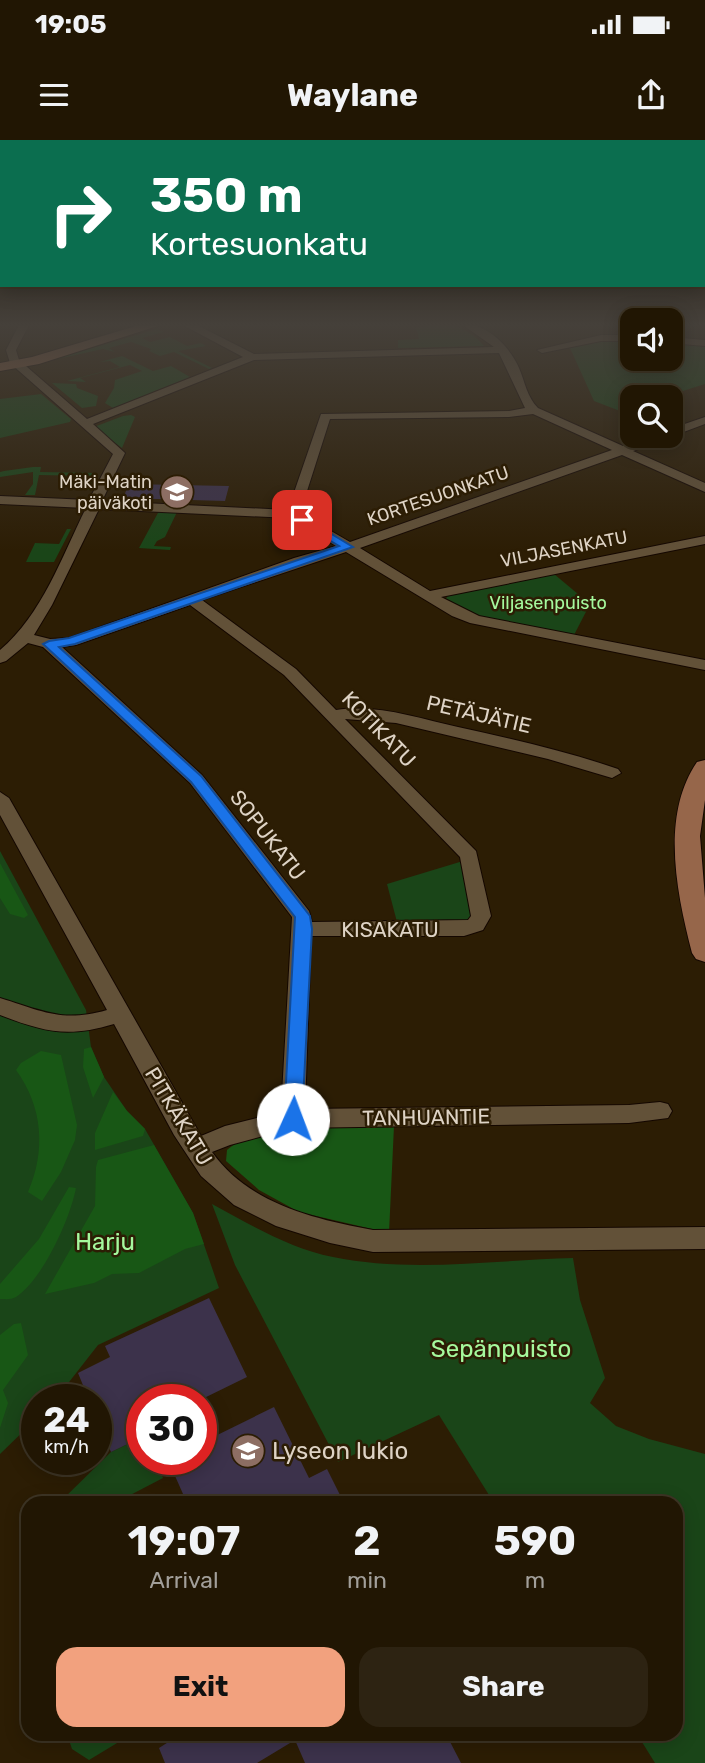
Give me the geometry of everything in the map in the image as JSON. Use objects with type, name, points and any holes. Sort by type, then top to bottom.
[{"type":"main road","points":[[705,766],[691,801],[687,847],[692,898],[705,953]]},
{"type":"street","points":[[0,658],[25,637],[45,605],[119,453],[54,399]]},
{"type":"street","points":[[86,423],[147,399]]},
{"type":"street","points":[[523,399],[534,410],[705,488]]},
{"type":"street","points":[[293,514],[325,416],[509,414],[534,410]]},
{"type":"street","points":[[683,428],[705,420]]},
{"type":"street","name":"KORTESUONKATU","points":[[25,637],[49,644],[71,642],[629,448]]},
{"type":"street","points":[[0,499],[293,514],[457,612],[475,620],[705,665]]},
{"type":"street","name":"VILJASENKATU","points":[[431,595],[705,540]]},
{"type":"street","name":"KOTIKATU","points":[[191,599],[290,672],[335,715],[469,855],[481,915],[475,925]]},
{"type":"street","name":"SOPUKATU","points":[[49,644],[196,779],[302,916],[304,929]]},
{"type":"street","name":"PETÄJÄTIE","points":[[335,715],[347,712],[391,718],[577,760],[612,773]]},
{"type":"street","name":"PITKÄKATU","points":[[0,798],[119,1016],[197,1148],[210,1169],[247,1198],[292,1222],[326,1233],[373,1241],[705,1238]]},
{"type":"street","name":"KISAKATU","points":[[304,929],[464,929],[475,925]]},
{"type":"street","points":[[293,1119],[304,929]]},
{"type":"street","points":[[0,1006],[55,1027],[86,1026],[119,1016]]},
{"type":"street","name":"TANHUANTIE","points":[[197,1148],[225,1136],[293,1119],[629,1114],[660,1111]]},
{"type":"green space","points":[[0,399],[47,399],[71,419],[70,422],[0,438]]},
{"type":"green space","points":[[71,399],[97,399],[96,406],[82,408]]},
{"type":"green space","points":[[108,399],[136,399],[113,408],[105,403]]},
{"type":"green space","points":[[593,399],[620,399],[620,411],[594,401]]},
{"type":"green space","points":[[123,416],[135,417],[122,448],[94,427]]},
{"type":"green space","points":[[41,467],[40,472],[97,473],[89,490],[92,476],[39,475],[35,495],[25,495],[33,484],[33,472],[0,477],[0,472]]},
{"type":"green space","points":[[159,511],[177,512],[165,537],[154,546],[171,547],[170,550],[139,548]]},
{"type":"green space","points":[[67,529],[71,529],[54,562],[26,562],[35,543],[59,544]]},
{"type":"green space","name":"Viljasenpuisto","points":[[554,574],[590,604],[574,635],[477,617],[445,601],[448,595]]},
{"type":"green space","name":"Harju","points":[[0,851],[86,1010],[91,1047],[104,1077],[127,1111],[145,1129],[193,1213],[219,1288],[98,1345],[68,1384],[21,1384],[21,1434],[0,1454]]},
{"type":"green space","points":[[463,861],[472,915],[467,920],[397,922],[387,884]]},
{"type":"green space","points":[[0,863],[28,915],[24,918],[10,914],[0,898]]},
{"type":"green space","points":[[91,1047],[104,1077],[93,1098],[83,1067],[84,1049]]},
{"type":"green space","points":[[41,1051],[61,1055],[77,1125],[75,1140],[61,1172],[42,1201],[28,1192],[38,1161],[39,1129],[32,1099],[16,1070],[21,1063]]},
{"type":"green space","points":[[113,1092],[145,1129],[143,1136],[95,1150],[95,1133]]},
{"type":"green space","points":[[394,1126],[389,1233],[299,1212],[259,1190],[226,1161],[227,1150],[242,1141],[283,1130]]},
{"type":"green space","points":[[154,1145],[193,1213],[204,1244],[185,1249],[139,1273],[112,1274],[94,1283],[45,1294],[95,1206],[98,1160]]},
{"type":"green space","points":[[69,1187],[76,1188],[73,1201],[45,1263],[36,1277],[16,1297],[0,1299],[0,1284],[39,1239]]},
{"type":"green space","name":"Sepänpuisto","points":[[212,1204],[301,1248],[362,1262],[422,1265],[573,1258],[580,1300],[605,1378],[590,1403],[616,1426],[649,1439],[705,1454],[705,1763],[655,1763],[641,1741],[683,1741],[683,1496],[490,1496],[439,1415],[338,1462],[235,1265]]},
{"type":"green space","points":[[21,1323],[28,1355],[3,1390],[8,1403],[0,1428],[0,1335],[14,1324]]},
{"type":"green space","points":[[126,1445],[126,1475],[162,1475],[163,1478],[128,1496],[66,1496],[88,1475],[112,1475],[112,1452]]},
{"type":"green space","points":[[69,1741],[120,1741],[89,1760],[72,1749]]},
{"type":"building","name":"Mäki-Matin päiväkoti","points":[[129,484],[229,486],[225,501],[123,498]]},
{"type":"building","points":[[209,1298],[247,1377],[217,1392],[217,1384],[126,1384],[126,1445],[112,1452],[112,1384],[82,1384],[78,1373],[110,1357],[105,1346]]},
{"type":"building","name":"Lyseon lukio","points":[[274,1407],[309,1478],[327,1469],[340,1496],[184,1496],[175,1475],[217,1475],[217,1435]]},
{"type":"building","points":[[170,1741],[293,1741],[257,1763],[165,1763],[159,1748]]},
{"type":"building","points":[[295,1741],[450,1741],[461,1763],[305,1763]]},
{"type":"place","name":"Mäki-Matin päiväkoti","points":[[177,492]]},
{"type":"place","name":"Lyseon lukio","points":[[248,1451]]},
{"type":"route","points":[[293,1119],[304,929],[302,916],[196,779],[49,644],[71,642],[299,561],[348,547],[302,520]]}]
